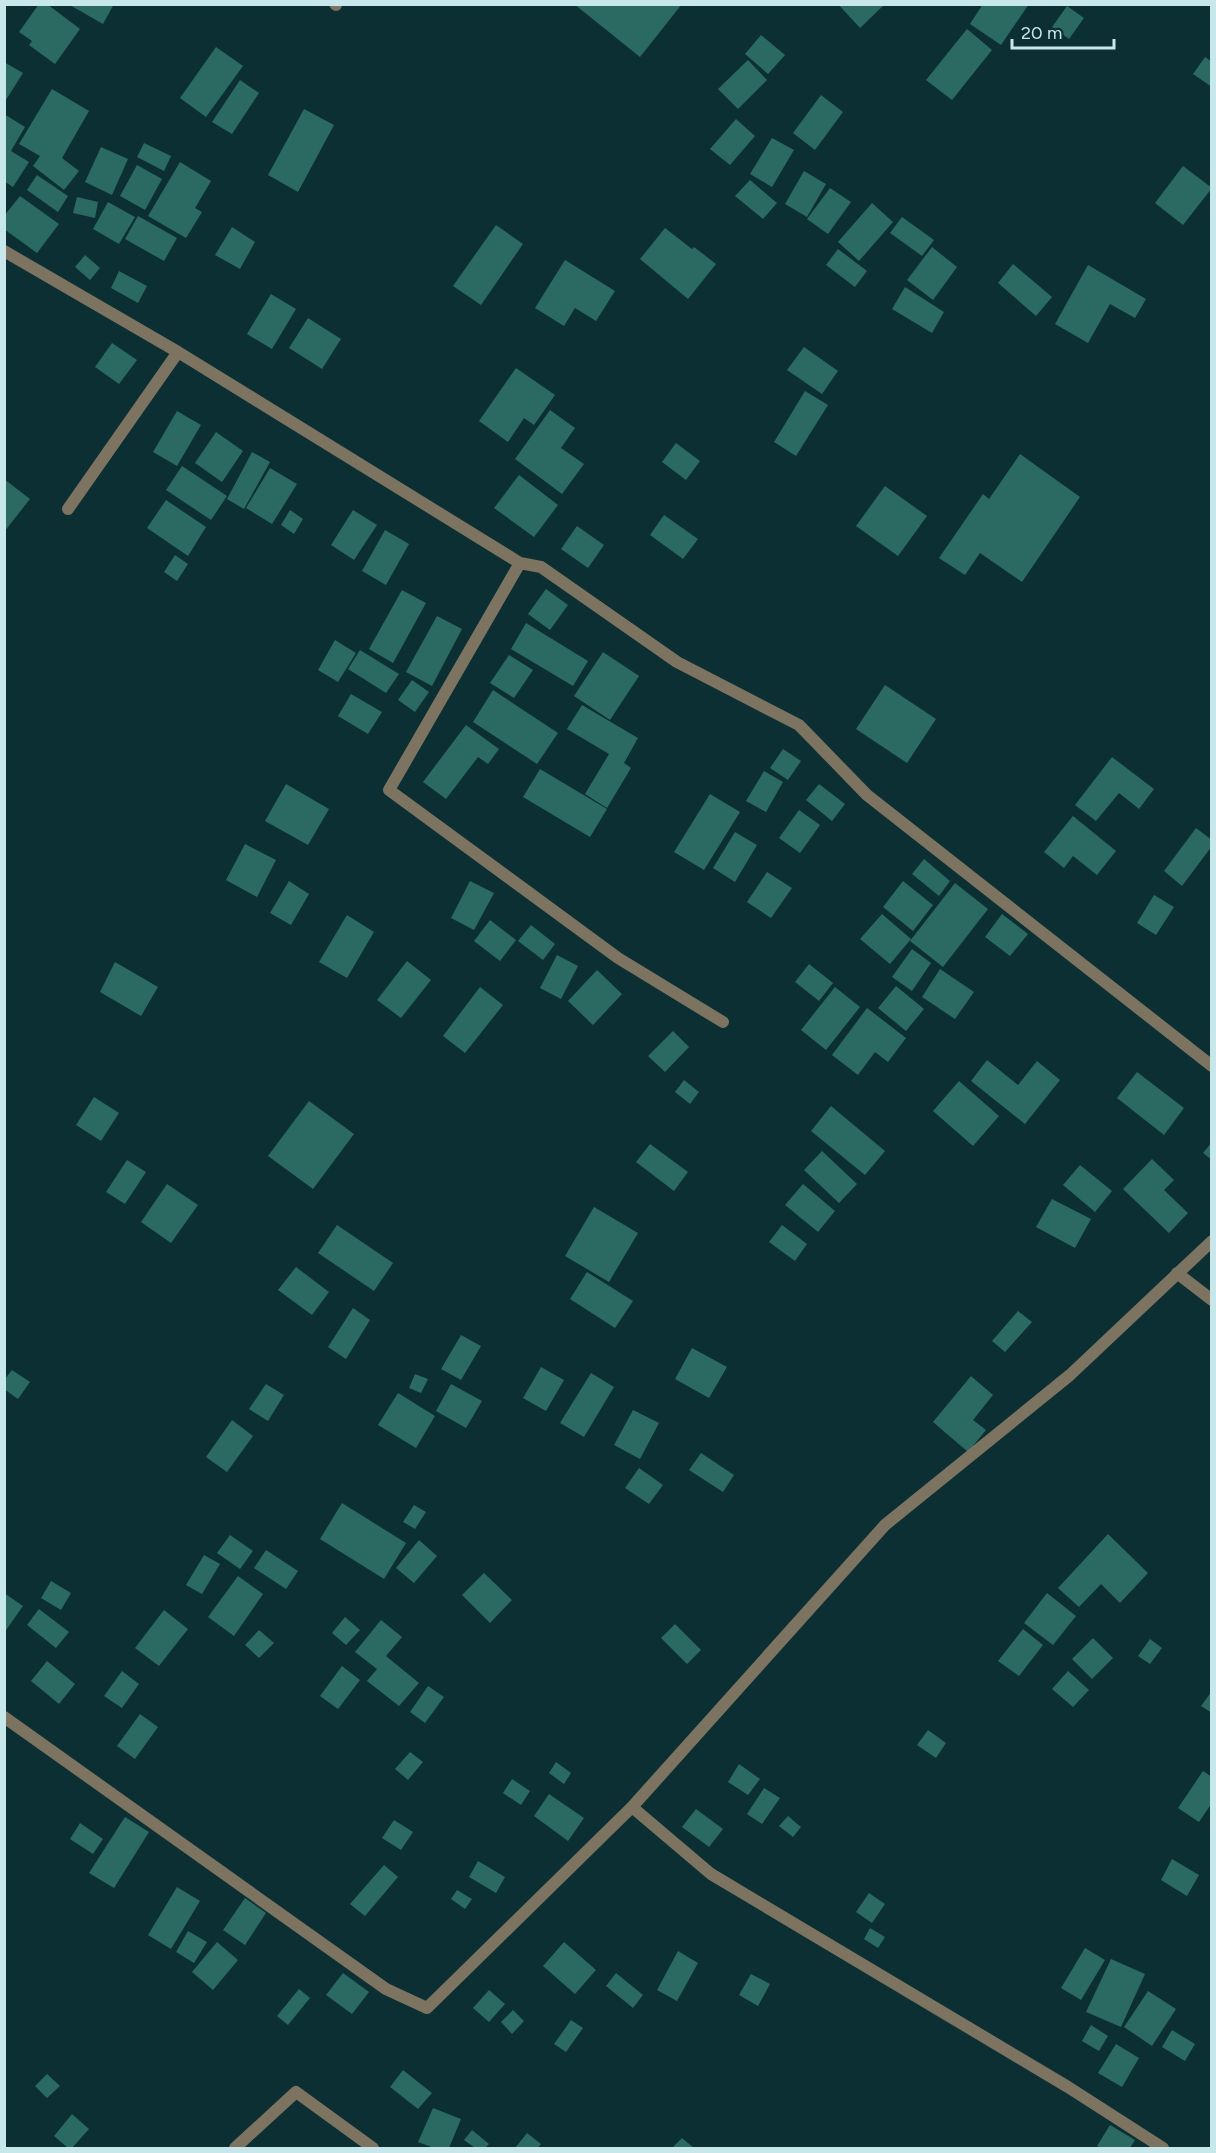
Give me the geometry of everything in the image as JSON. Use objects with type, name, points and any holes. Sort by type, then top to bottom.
[{"type":"street","points":[[4,251],[178,352],[520,563],[541,567],[677,662],[799,725],[867,795],[1212,1066]]},
{"type":"street","points":[[68,509],[178,352]]},
{"type":"street","points":[[520,563],[389,790],[618,958],[723,1022]]},
{"type":"street","points":[[4,1717],[386,1989],[426,2008],[632,1807],[885,1525],[1070,1375],[1212,1241]]},
{"type":"street","points":[[1177,1273],[1212,1300]]},
{"type":"street","points":[[632,1807],[711,1874],[1068,2087],[1163,2148]]},
{"type":"street","points":[[235,2148],[296,2092],[373,2148]]},
{"type":"building","points":[[39,4],[47,4],[80,29],[55,64],[29,45],[32,41],[19,32]]},
{"type":"building","points":[[68,4],[114,4],[103,24]]},
{"type":"building","points":[[574,4],[682,4],[640,57]]},
{"type":"building","points":[[838,4],[885,4],[860,28]]},
{"type":"building","points":[[983,4],[1029,4],[1001,45],[970,24]]},
{"type":"building","points":[[1067,6],[1084,18],[1069,39],[1052,27]]},
{"type":"building","points":[[967,29],[992,50],[952,100],[926,80]]},
{"type":"building","points":[[761,35],[785,55],[768,74],[745,54]]},
{"type":"building","points":[[216,47],[243,66],[206,117],[180,98]]},
{"type":"building","points":[[1205,57],[1212,62],[1212,87],[1193,74]]},
{"type":"building","points":[[748,60],[767,80],[738,109],[718,89]]},
{"type":"building","points":[[4,62],[23,73],[4,103]]},
{"type":"building","points":[[240,80],[259,93],[232,134],[212,122]]},
{"type":"building","points":[[52,89],[89,111],[62,158],[79,171],[64,190],[33,166],[40,156],[19,144]]},
{"type":"building","points":[[821,95],[843,112],[815,150],[793,133]]},
{"type":"building","points":[[304,109],[334,125],[298,192],[268,175]]},
{"type":"building","points":[[4,114],[25,127],[11,151],[29,162],[13,187],[4,181]]},
{"type":"building","points":[[736,119],[755,136],[730,165],[710,149]]},
{"type":"building","points":[[772,138],[794,150],[772,187],[750,174]]},
{"type":"building","points":[[144,143],[171,156],[164,171],[137,157]]},
{"type":"building","points":[[101,147],[128,159],[112,195],[85,182]]},
{"type":"building","points":[[180,162],[211,181],[195,208],[202,212],[186,238],[148,216]]},
{"type":"building","points":[[137,165],[162,179],[145,210],[120,196]]},
{"type":"building","points":[[1183,166],[1212,188],[1183,225],[1155,203]]},
{"type":"building","points":[[804,171],[826,184],[807,217],[785,204]]},
{"type":"building","points":[[37,175],[68,196],[58,212],[27,190]]},
{"type":"building","points":[[750,180],[777,203],[763,219],[735,196]]},
{"type":"building","points":[[830,188],[851,202],[828,234],[807,219]]},
{"type":"building","points":[[20,196],[59,224],[37,253],[4,229],[4,216]]},
{"type":"building","points":[[77,197],[98,202],[95,218],[73,213]]},
{"type":"building","points":[[108,202],[135,217],[119,244],[93,229]]},
{"type":"building","points":[[872,203],[893,222],[859,261],[838,242]]},
{"type":"building","points":[[138,216],[177,238],[164,261],[125,239]]},
{"type":"building","points":[[902,217],[934,240],[922,256],[890,233]]},
{"type":"building","points":[[496,225],[523,244],[481,305],[453,286]]},
{"type":"building","points":[[232,227],[255,242],[240,269],[215,255]]},
{"type":"building","points":[[665,228],[716,264],[688,299],[640,259]]},
{"type":"building","points":[[932,247],[957,267],[933,300],[907,280]]},
{"type":"building","points":[[838,249],[867,271],[855,287],[826,265]]},
{"type":"building","points":[[85,255],[100,268],[90,280],[75,267]]},
{"type":"building","points":[[565,260],[615,291],[596,321],[575,308],[564,326],[535,308]]},
{"type":"building","points":[[1013,264],[1052,297],[1036,316],[998,283]]},
{"type":"building","points":[[1088,265],[1146,299],[1135,318],[1110,304],[1088,343],[1055,324]]},
{"type":"building","points":[[119,271],[147,286],[138,303],[111,288]]},
{"type":"building","points":[[905,287],[944,312],[932,333],[892,309]]},
{"type":"building","points":[[271,294],[296,309],[272,349],[247,334]]},
{"type":"building","points":[[308,318],[341,339],[322,369],[289,348]]},
{"type":"building","points":[[112,343],[137,360],[119,384],[95,367]]},
{"type":"building","points":[[804,347],[838,371],[822,394],[787,370]]},
{"type":"building","points":[[516,368],[555,395],[534,425],[524,418],[508,442],[479,421]]},
{"type":"building","points":[[805,391],[828,405],[796,456],[774,442]]},
{"type":"building","points":[[550,410],[575,428],[561,448],[584,464],[562,494],[515,459]]},
{"type":"building","points":[[177,411],[201,425],[177,466],[153,452]]},
{"type":"building","points":[[216,432],[243,451],[222,482],[195,463]]},
{"type":"building","points":[[676,443],[700,461],[686,480],[662,462]]},
{"type":"building","points":[[252,452],[270,462],[244,509],[227,499]]},
{"type":"building","points":[[1020,454],[1080,497],[1022,582],[980,553],[965,575],[939,558],[983,494],[989,499]]},
{"type":"building","points":[[182,466],[227,496],[211,520],[166,490]]},
{"type":"building","points":[[270,468],[297,484],[272,524],[246,508]]},
{"type":"building","points":[[519,475],[558,505],[534,537],[494,508]]},
{"type":"building","points":[[4,479],[30,499],[4,532]]},
{"type":"building","points":[[885,486],[927,516],[898,556],[856,526]]},
{"type":"building","points":[[166,500],[206,527],[188,556],[147,528]]},
{"type":"building","points":[[290,510],[303,519],[294,534],[281,525]]},
{"type":"building","points":[[353,510],[377,525],[354,560],[331,545]]},
{"type":"building","points":[[664,515],[698,539],[683,559],[650,535]]},
{"type":"building","points":[[577,526],[604,545],[588,568],[561,549]]},
{"type":"building","points":[[385,530],[409,544],[386,585],[362,571]]},
{"type":"building","points":[[175,555],[188,564],[177,581],[164,572]]},
{"type":"building","points":[[546,589],[568,605],[550,630],[528,614]]},
{"type":"building","points":[[402,590],[426,603],[393,663],[369,649]]},
{"type":"building","points":[[437,616],[462,629],[432,686],[406,672]]},
{"type":"building","points":[[526,623],[588,661],[573,686],[511,649]]},
{"type":"building","points":[[335,640],[356,653],[338,682],[318,670]]},
{"type":"building","points":[[360,650],[399,674],[386,693],[348,669]]},
{"type":"building","points":[[603,652],[639,676],[610,720],[574,696]]},
{"type":"building","points":[[509,655],[533,670],[514,698],[490,683]]},
{"type":"building","points":[[412,680],[429,692],[415,712],[398,700]]},
{"type":"building","points":[[885,685],[936,719],[907,763],[856,729]]},
{"type":"building","points":[[493,690],[558,733],[537,764],[473,722]]},
{"type":"building","points":[[351,694],[382,712],[368,734],[338,716]]},
{"type":"building","points":[[582,705],[638,738],[624,763],[631,768],[607,808],[585,794],[609,754],[567,729]]},
{"type":"building","points":[[466,725],[499,749],[488,764],[478,757],[446,799],[423,782]]},
{"type":"building","points":[[783,749],[801,761],[788,780],[770,768]]},
{"type":"building","points":[[1112,757],[1154,789],[1139,809],[1119,793],[1096,821],[1075,805]]},
{"type":"building","points":[[540,769],[607,809],[590,837],[523,797]]},
{"type":"building","points":[[764,771],[783,782],[766,812],[746,801]]},
{"type":"building","points":[[286,784],[329,809],[308,845],[265,821]]},
{"type":"building","points":[[819,784],[845,804],[832,821],[806,800]]},
{"type":"building","points":[[710,794],[740,812],[704,870],[674,852]]},
{"type":"building","points":[[799,810],[820,825],[800,853],[779,838]]},
{"type":"building","points":[[1073,816],[1116,851],[1097,875],[1073,856],[1064,868],[1044,852]]},
{"type":"building","points":[[1196,828],[1212,840],[1212,846],[1182,886],[1164,871]]},
{"type":"building","points":[[735,832],[757,845],[735,882],[713,868]]},
{"type":"building","points":[[245,844],[276,860],[257,897],[226,880]]},
{"type":"building","points":[[924,859],[950,881],[939,896],[912,874]]},
{"type":"building","points":[[767,872],[792,888],[771,918],[747,902]]},
{"type":"building","points":[[289,881],[309,894],[291,925],[270,913]]},
{"type":"building","points":[[470,881],[494,893],[474,930],[451,918]]},
{"type":"building","points":[[903,881],[933,905],[913,931],[883,907]]},
{"type":"building","points":[[955,883],[988,909],[943,967],[910,941]]},
{"type":"building","points":[[1154,895],[1174,907],[1156,935],[1137,923]]},
{"type":"building","points":[[882,914],[911,939],[890,964],[860,939]]},
{"type":"building","points":[[1002,914],[1028,934],[1010,956],[985,937]]},
{"type":"building","points":[[347,915],[374,932],[347,978],[319,962]]},
{"type":"building","points":[[490,920],[516,940],[500,961],[474,941]]},
{"type":"building","points":[[531,925],[555,944],[543,960],[518,941]]},
{"type":"building","points":[[912,949],[931,963],[912,991],[892,977]]},
{"type":"building","points":[[557,955],[578,966],[561,999],[540,988]]},
{"type":"building","points":[[407,961],[431,980],[401,1018],[377,1000]]},
{"type":"building","points":[[115,962],[158,987],[141,1016],[100,992]]},
{"type":"building","points":[[809,964],[833,983],[819,1001],[795,982]]},
{"type":"building","points":[[940,969],[974,992],[955,1019],[922,997]]},
{"type":"building","points":[[597,970],[622,994],[593,1025],[568,1001]]},
{"type":"building","points":[[896,986],[924,1009],[906,1031],[878,1008]]},
{"type":"building","points":[[480,987],[503,1005],[465,1053],[443,1036]]},
{"type":"building","points":[[835,987],[860,1007],[826,1050],[801,1030]]},
{"type":"building","points":[[867,1008],[906,1038],[888,1062],[875,1052],[858,1075],[832,1055]]},
{"type":"building","points":[[673,1031],[689,1047],[665,1072],[648,1056]]},
{"type":"building","points":[[987,1060],[1018,1085],[1037,1061],[1060,1080],[1025,1124],[971,1081]]},
{"type":"building","points":[[1137,1072],[1184,1108],[1164,1135],[1117,1098]]},
{"type":"building","points":[[684,1080],[699,1092],[690,1104],[675,1092]]},
{"type":"building","points":[[959,1081],[999,1116],[973,1146],[933,1111]]},
{"type":"building","points":[[94,1097],[119,1113],[101,1141],[76,1125]]},
{"type":"building","points":[[309,1101],[354,1134],[313,1189],[268,1156]]},
{"type":"building","points":[[831,1106],[885,1151],[865,1175],[811,1131]]},
{"type":"building","points":[[1212,1142],[1212,1160],[1203,1153]]},
{"type":"building","points":[[650,1144],[688,1172],[674,1191],[636,1162]]},
{"type":"building","points":[[822,1151],[857,1184],[839,1203],[804,1170]]},
{"type":"building","points":[[1152,1159],[1174,1180],[1164,1190],[1188,1213],[1169,1233],[1123,1189]]},
{"type":"building","points":[[127,1160],[146,1172],[125,1204],[106,1192]]},
{"type":"building","points":[[1080,1165],[1112,1191],[1095,1212],[1063,1185]]},
{"type":"building","points":[[167,1184],[198,1205],[171,1243],[141,1222]]},
{"type":"building","points":[[803,1184],[835,1211],[818,1232],[785,1205]]},
{"type":"building","points":[[1052,1199],[1091,1219],[1075,1248],[1036,1227]]},
{"type":"building","points":[[594,1207],[638,1233],[609,1282],[565,1256]]},
{"type":"building","points":[[337,1225],[393,1263],[374,1291],[318,1253]]},
{"type":"building","points":[[782,1225],[807,1244],[795,1261],[769,1242]]},
{"type":"building","points":[[296,1267],[329,1292],[312,1315],[278,1290]]},
{"type":"building","points":[[587,1272],[633,1301],[615,1328],[570,1299]]},
{"type":"building","points":[[353,1308],[370,1320],[346,1359],[328,1347]]},
{"type":"building","points":[[1018,1311],[1032,1322],[1005,1352],[992,1341]]},
{"type":"building","points":[[461,1335],[481,1346],[461,1380],[441,1369]]},
{"type":"building","points":[[692,1348],[727,1367],[709,1398],[675,1379]]},
{"type":"building","points":[[541,1367],[564,1380],[546,1411],[523,1398]]},
{"type":"building","points":[[12,1370],[30,1382],[18,1399],[4,1389],[4,1380]]},
{"type":"building","points":[[591,1373],[614,1387],[584,1437],[560,1423]]},
{"type":"building","points":[[415,1374],[428,1379],[421,1393],[409,1388]]},
{"type":"building","points":[[971,1376],[993,1395],[973,1420],[986,1430],[968,1452],[933,1422]]},
{"type":"building","points":[[266,1384],[284,1395],[268,1421],[249,1409]]},
{"type":"building","points":[[451,1384],[482,1401],[466,1428],[436,1411]]},
{"type":"building","points":[[398,1393],[435,1416],[416,1448],[378,1425]]},
{"type":"building","points":[[633,1410],[659,1423],[640,1459],[614,1445]]},
{"type":"building","points":[[232,1420],[253,1436],[227,1472],[206,1457]]},
{"type":"building","points":[[701,1453],[734,1475],[723,1492],[689,1470]]},
{"type":"building","points":[[639,1468],[663,1485],[649,1504],[625,1488]]},
{"type":"building","points":[[342,1503],[406,1543],[384,1579],[320,1539]]},
{"type":"building","points":[[414,1505],[426,1512],[415,1529],[403,1522]]},
{"type":"building","points":[[1108,1534],[1148,1573],[1120,1603],[1101,1584],[1079,1607],[1058,1588]]},
{"type":"building","points":[[230,1535],[253,1551],[240,1569],[217,1553]]},
{"type":"building","points":[[419,1540],[437,1556],[414,1583],[396,1568]]},
{"type":"building","points":[[266,1550],[298,1571],[286,1589],[254,1568]]},
{"type":"building","points":[[204,1555],[220,1564],[202,1594],[186,1585]]},
{"type":"building","points":[[484,1573],[512,1600],[490,1623],[462,1595]]},
{"type":"building","points":[[238,1576],[263,1594],[234,1636],[208,1617]]},
{"type":"building","points":[[51,1581],[71,1593],[61,1610],[41,1598]]},
{"type":"building","points":[[4,1593],[23,1606],[4,1633]]},
{"type":"building","points":[[1047,1593],[1076,1616],[1053,1645],[1024,1623]]},
{"type":"building","points":[[39,1609],[69,1632],[56,1648],[27,1625]]},
{"type":"building","points":[[164,1610],[188,1629],[159,1666],[135,1648]]},
{"type":"building","points":[[345,1617],[360,1630],[346,1645],[332,1633]]},
{"type":"building","points":[[381,1620],[402,1637],[386,1656],[419,1683],[399,1706],[367,1681],[377,1669],[355,1652]]},
{"type":"building","points":[[675,1624],[701,1650],[687,1664],[661,1638]]},
{"type":"building","points":[[1023,1629],[1043,1645],[1019,1676],[998,1661]]},
{"type":"building","points":[[259,1630],[274,1643],[259,1658],[245,1645]]},
{"type":"building","points":[[1093,1638],[1113,1658],[1092,1679],[1072,1659]]},
{"type":"building","points":[[1150,1639],[1162,1648],[1150,1664],[1138,1656]]},
{"type":"building","points":[[47,1661],[75,1684],[59,1704],[31,1681]]},
{"type":"building","points":[[342,1666],[360,1680],[338,1709],[320,1696]]},
{"type":"building","points":[[122,1671],[139,1684],[122,1708],[104,1696]]},
{"type":"building","points":[[1068,1671],[1089,1690],[1073,1707],[1052,1689]]},
{"type":"building","points":[[428,1686],[444,1697],[425,1723],[410,1712]]},
{"type":"building","points":[[1212,1691],[1212,1713],[1201,1706]]},
{"type":"building","points":[[140,1714],[158,1727],[135,1759],[117,1746]]},
{"type":"building","points":[[928,1730],[946,1743],[936,1758],[917,1745]]},
{"type":"building","points":[[410,1752],[423,1762],[408,1780],[395,1769]]},
{"type":"building","points":[[556,1762],[571,1773],[564,1784],[549,1773]]},
{"type":"building","points":[[739,1764],[760,1779],[748,1795],[728,1782]]},
{"type":"building","points":[[1203,1771],[1212,1777],[1212,1803],[1199,1822],[1178,1808]]},
{"type":"building","points":[[512,1779],[530,1791],[521,1805],[503,1793]]},
{"type":"building","points":[[764,1788],[780,1798],[762,1824],[747,1814]]},
{"type":"building","points":[[549,1794],[584,1818],[568,1841],[534,1816]]},
{"type":"building","points":[[696,1809],[723,1829],[709,1847],[682,1827]]},
{"type":"building","points":[[788,1816],[801,1827],[793,1837],[779,1826]]},
{"type":"building","points":[[125,1817],[149,1832],[114,1888],[89,1873]]},
{"type":"building","points":[[394,1820],[413,1832],[401,1850],[382,1838]]},
{"type":"building","points":[[80,1823],[103,1839],[93,1854],[70,1839]]},
{"type":"building","points":[[1172,1859],[1199,1875],[1187,1896],[1161,1880]]},
{"type":"building","points":[[478,1861],[505,1877],[496,1893],[469,1877]]},
{"type":"building","points":[[384,1865],[398,1877],[365,1916],[350,1904]]},
{"type":"building","points":[[177,1887],[200,1901],[171,1949],[148,1935]]},
{"type":"building","points":[[457,1890],[472,1899],[465,1909],[451,1899]]},
{"type":"building","points":[[869,1893],[885,1904],[872,1923],[856,1912]]},
{"type":"building","points":[[245,1898],[266,1913],[245,1945],[223,1930]]},
{"type":"building","points":[[870,1928],[885,1937],[878,1948],[864,1939]]},
{"type":"building","points":[[188,1931],[207,1942],[194,1963],[176,1952]]},
{"type":"building","points":[[217,1942],[238,1960],[213,1990],[192,1972]]},
{"type":"building","points":[[564,1942],[596,1970],[575,1994],[543,1966]]},
{"type":"building","points":[[1085,1948],[1105,1960],[1081,2000],[1061,1988]]},
{"type":"building","points":[[678,1951],[698,1963],[677,2001],[657,1990]]},
{"type":"building","points":[[1111,1959],[1145,1974],[1121,2027],[1086,2012]]},
{"type":"building","points":[[343,1973],[369,1992],[352,2014],[326,1995]]},
{"type":"building","points":[[616,1973],[643,1995],[633,2008],[606,1986]]},
{"type":"building","points":[[751,1974],[770,1984],[758,2006],[739,1995]]},
{"type":"building","points":[[299,1989],[310,1998],[288,2025],[277,2016]]},
{"type":"building","points":[[489,1990],[505,2004],[489,2022],[473,2008]]},
{"type":"building","points":[[1148,1991],[1176,2009],[1152,2046],[1124,2027]]},
{"type":"building","points":[[513,2010],[524,2021],[512,2034],[501,2022]]},
{"type":"building","points":[[571,2020],[583,2028],[566,2052],[554,2044]]},
{"type":"building","points":[[1091,2025],[1108,2036],[1099,2051],[1082,2041]]},
{"type":"building","points":[[1172,2030],[1195,2044],[1185,2061],[1162,2047]]},
{"type":"building","points":[[1116,2044],[1139,2058],[1122,2087],[1098,2073]]},
{"type":"building","points":[[403,2070],[432,2093],[418,2109],[390,2087]]},
{"type":"building","points":[[47,2074],[60,2086],[47,2098],[35,2086]]},
{"type":"building","points":[[433,2108],[461,2119],[449,2148],[434,2148],[418,2142]]},
{"type":"building","points":[[72,2114],[89,2129],[72,2148],[68,2148],[54,2136]]},
{"type":"building","points":[[1110,2125],[1135,2140],[1130,2148],[1097,2146]]},
{"type":"building","points":[[472,2130],[489,2144],[485,2148],[475,2148],[464,2140]]},
{"type":"building","points":[[527,2133],[541,2144],[538,2148],[515,2148]]},
{"type":"building","points":[[682,2138],[694,2148],[672,2148]]}]
